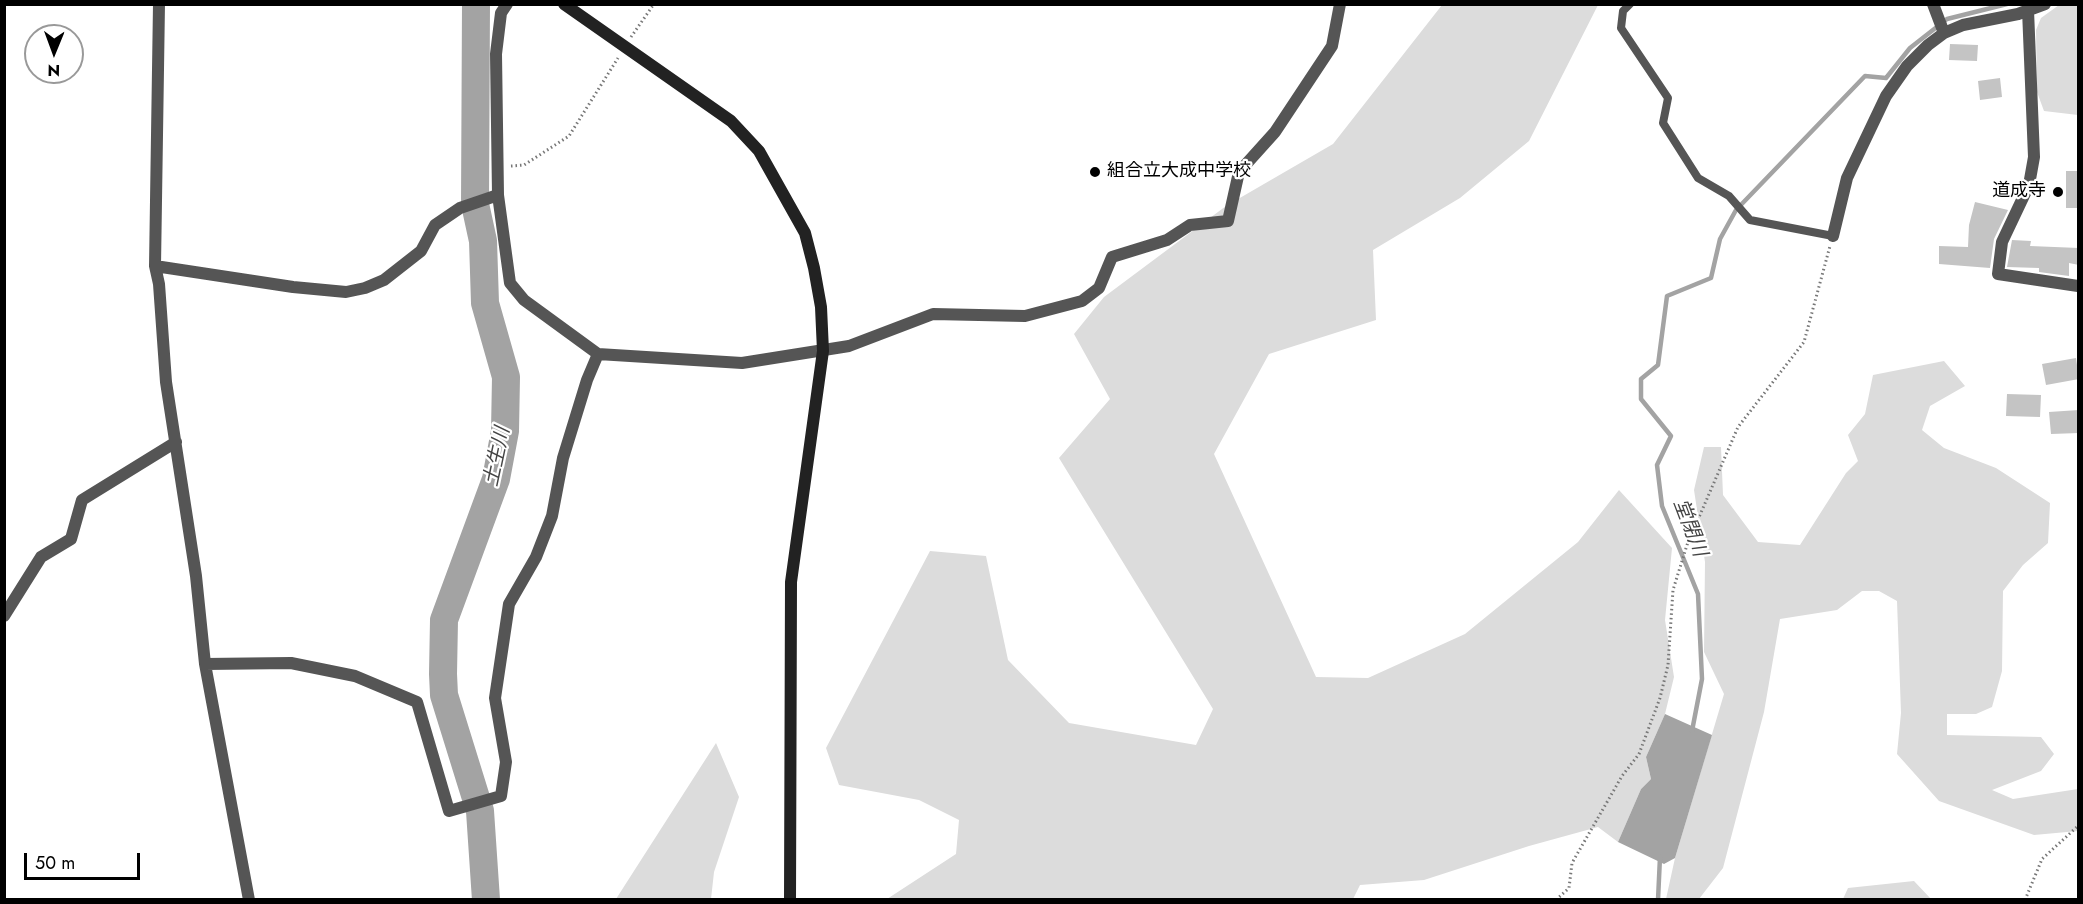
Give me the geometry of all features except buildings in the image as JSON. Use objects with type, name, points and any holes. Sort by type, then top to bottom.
[{"type":"street","points":[[159,4],[155,266],[159,284],[166,382],[196,576],[205,664],[249,900]]},
{"type":"street","points":[[507,4],[501,13],[496,54],[498,195],[510,283],[524,300],[598,354],[742,363],[849,346],[933,314],[1025,316],[1082,301],[1099,288],[1112,257],[1167,240],[1190,225],[1228,221],[1239,172],[1275,132],[1332,46],[1340,4]]},
{"type":"street","points":[[564,4],[731,121],[759,151],[787,197],[805,233],[821,307],[823,351],[791,582],[790,900]]},
{"type":"street","points":[[1933,4],[1944,33]]},
{"type":"street","points":[[1833,236],[1847,178],[1886,96],[1907,66],[1944,33],[1962,25],[2045,4]]},
{"type":"street","points":[[2028,10],[2034,157],[2029,185],[2002,242],[1998,274],[2079,286]]},
{"type":"street","points":[[155,266],[293,287],[346,292],[365,288],[384,280],[421,251],[435,225],[460,208],[498,195]]},
{"type":"street","points":[[205,664],[291,663],[356,676],[417,702],[449,811],[501,796],[506,762],[495,698],[509,603],[536,557],[552,516],[563,458],[587,380],[598,354]]},
{"type":"street","points":[[4,616],[41,557],[71,539],[82,500],[176,442]]},
{"type":"lane","points":[[1630,4],[1623,11],[1621,28],[1668,98],[1663,123],[1698,178],[1729,196],[1750,220],[1833,236]]},
{"type":"path","points":[[498,168],[524,165],[569,136],[654,4]]},
{"type":"path","points":[[1556,900],[1569,888],[1572,863],[1622,776],[1639,754],[1660,698],[1665,676],[1673,590],[1687,545],[1738,427],[1804,342],[1833,236]]},
{"type":"path","points":[[2025,900],[2042,859],[2079,826]]},
{"type":"shaded area","points":[[1442,5],[1598,5],[1529,141],[1460,198],[1373,250],[1376,320],[1269,354],[1214,454],[1316,677],[1368,678],[1465,634],[1578,542],[1619,490],[1672,548],[1665,620],[1674,677],[1665,714],[1646,757],[1651,779],[1641,789],[1618,842],[1598,827],[1529,846],[1424,880],[1360,885],[1353,899],[887,899],[956,854],[959,820],[919,800],[839,785],[826,748],[930,551],[986,556],[1008,660],[1069,723],[1196,745],[1213,709],[1059,458],[1110,399],[1074,334],[1104,297],[1226,206],[1333,144]]},
{"type":"shaded area","points":[[2059,5],[2078,5],[2078,115],[2044,111],[2037,92],[2036,30],[2041,18]]},
{"type":"shaded area","points":[[1944,361],[1965,386],[1930,406],[1922,430],[1944,448],[1996,468],[2050,503],[2048,543],[2023,565],[2003,591],[2002,671],[1992,707],[1976,714],[1947,714],[1947,735],[2041,737],[2054,754],[2041,771],[1992,790],[2013,799],[2078,789],[2078,831],[2034,835],[1939,801],[1897,754],[1901,713],[1897,601],[1879,591],[1862,591],[1837,610],[1780,619],[1764,712],[1723,868],[1699,899],[1666,899],[1675,858],[1724,694],[1704,652],[1705,562],[1694,490],[1704,447],[1721,447],[1723,495],[1758,542],[1800,545],[1846,473],[1858,461],[1848,435],[1865,414],[1873,375]]},
{"type":"shaded area","points":[[1665,714],[1712,735],[1675,858],[1664,864],[1618,842],[1641,789],[1651,779],[1646,757]]},
{"type":"shaded area","points":[[716,743],[739,797],[714,872],[711,899],[616,899]]},
{"type":"shaded area","points":[[1914,881],[1931,899],[1843,899],[1848,888]]},
{"type":"waterway","name":"土生川","points":[[476,4],[475,204],[483,241],[485,303],[506,377],[505,431],[496,479],[444,620],[443,674],[444,695],[480,811],[486,900]]},
{"type":"waterway","name":"堂閉川","points":[[1692,731],[1702,679],[1698,594],[1662,506],[1657,465],[1671,436],[1641,399],[1641,379],[1658,365],[1667,296],[1711,278],[1720,239],[1736,210],[1865,76],[1886,78],[1910,48],[1947,19],[2007,4]]},
{"type":"waterway","name":"堂閉川","points":[[1658,900],[1660,857]]},
{"type":"place","name":"組合立大成中学校","points":[[1095,172]]},
{"type":"place","name":"道成寺","points":[[2058,192]]}]
